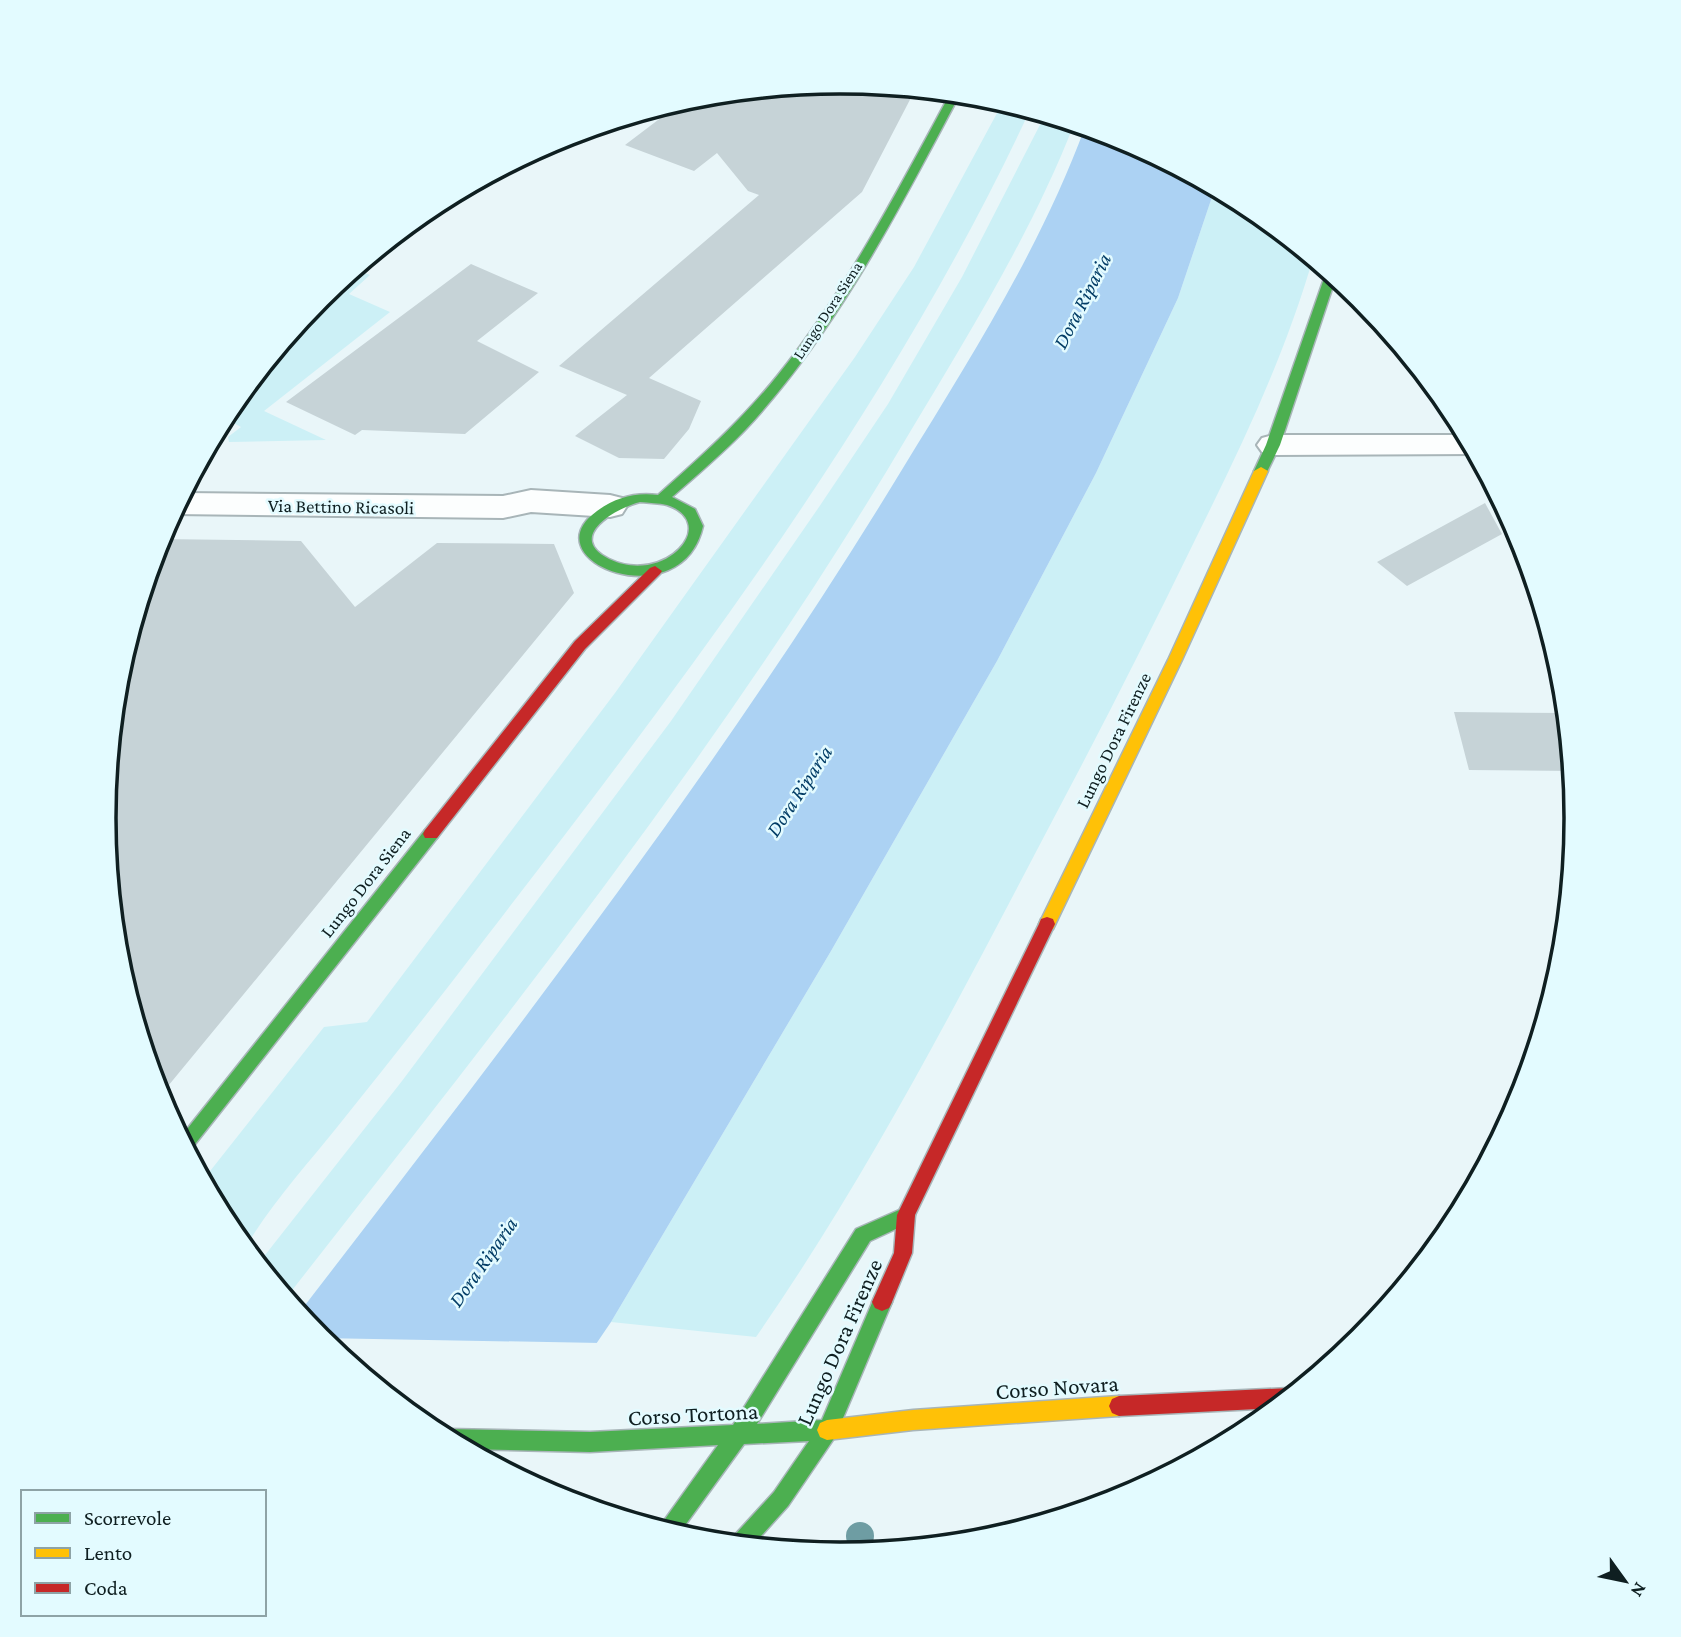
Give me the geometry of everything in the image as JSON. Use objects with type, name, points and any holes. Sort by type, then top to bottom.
[{"type":"street","name":"Lungo Dora Siena","points":[[663,499],[766,401],[853,272],[951,103]]},
{"type":"street","name":"Lungo Dora Firenze","points":[[747,1536],[781,1499],[828,1430],[903,1253],[906,1215],[1175,660],[1273,445],[1328,283]]},
{"type":"street","points":[[1273,445],[1460,444]]},
{"type":"street","points":[[593,546],[614,569],[632,573],[655,571],[685,558],[695,546],[699,533],[696,520],[686,509],[663,499],[640,497],[610,506],[598,515],[593,546],[596,583]]},
{"type":"street","name":"Via Bettino Ricasoli","points":[[188,504],[503,507],[531,501],[610,506]]},
{"type":"street","name":"Via Bettino Ricasoli","points":[[503,507],[593,546]]},
{"type":"street","name":"Lungo Dora Siena","points":[[191,1139],[580,645],[655,571]]},
{"type":"street","name":"Lungo Dora Siena","points":[[580,645],[594,603]]},
{"type":"street","name":"Lungo Dora Firenze","points":[[674,1523],[739,1434],[863,1235],[906,1215]]},
{"type":"street","name":"Corso Novara","points":[[828,1430],[912,1420],[1089,1407],[1273,1399]]},
{"type":"street","name":"Corso Tortona","points":[[469,1440],[561,1441],[828,1430]]},
{"type":"shaded area","points":[[998,112],[1026,118],[975,221],[914,330],[849,436],[780,540],[635,742],[430,1010],[277,1201],[251,1238],[209,1172],[324,1027],[367,1022],[615,693],[855,357],[914,267]]},
{"type":"shaded area","points":[[1041,123],[1071,132],[1039,204],[977,319],[840,546],[767,657],[613,875],[292,1291],[264,1256],[402,1081],[671,721],[888,404],[962,277]]},
{"type":"shaded area","points":[[1212,197],[1281,244],[1310,268],[1275,366],[1212,506],[1101,729],[920,1069],[842,1205],[756,1337],[611,1322],[831,951],[997,661],[1096,473],[1178,298]]},
{"type":"shaded area","points":[[363,274],[370,275],[349,294],[390,312],[264,411],[326,440],[229,442],[228,437],[241,427],[234,423],[296,341]]},
{"type":"water","name":"Dora Riparia","points":[[1081,136],[1161,169],[1212,197],[1178,298],[1096,473],[997,661],[831,951],[611,1322],[514,1465],[478,1446],[400,1393],[363,1363],[305,1305],[613,899],[762,687],[903,468],[1003,302],[1067,172]]},
{"type":"pier","points":[[338,1338],[601,1343],[517,1466],[478,1446],[400,1393]]},
{"type":"building","points":[[840,94],[911,98],[862,192],[649,378],[701,401],[689,429],[664,459],[619,458],[575,436],[627,395],[559,366],[759,195],[748,191],[717,153],[694,171],[625,145],[662,117],[699,108],[793,96]]},
{"type":"building","points":[[471,264],[538,293],[477,341],[539,372],[465,434],[362,430],[355,435],[286,402]]},
{"type":"building","points":[[1485,503],[1502,534],[1407,586],[1377,562]]},
{"type":"building","points":[[173,539],[301,541],[355,607],[437,543],[554,544],[574,593],[168,1086],[141,1006],[130,960],[118,866],[116,818],[118,771],[130,677],[141,631]]},
{"type":"building","points":[[1454,712],[1556,713],[1563,771],[1469,770]]},
{"type":"traffic: fast","points":[[663,498],[742,425],[783,378],[811,340],[863,260],[950,103]]},
{"type":"traffic: fast","points":[[1261,471],[1273,445],[1328,283]]},
{"type":"traffic: fast","points":[[640,497],[672,502],[690,512],[697,526],[693,541],[682,555],[665,566],[644,572],[621,570],[598,559],[588,548],[585,538],[588,528],[605,511],[640,497]]},
{"type":"traffic: fast","points":[[191,1139],[431,834]]},
{"type":"traffic: fast","points":[[674,1523],[739,1434],[863,1235],[906,1215]]},
{"type":"traffic: fast","points":[[747,1536],[781,1499],[828,1430],[882,1302]]},
{"type":"traffic: fast","points":[[468,1439],[590,1442],[827,1430]]},
{"type":"traffic: slow","points":[[1047,924],[1175,660],[1261,471]]},
{"type":"traffic: slow","points":[[827,1430],[913,1420],[1119,1406]]},
{"type":"traffic: jam","points":[[431,834],[580,645],[655,571]]},
{"type":"traffic: jam","points":[[882,1302],[903,1253],[906,1215],[1047,924]]},
{"type":"traffic: jam","points":[[1119,1406],[1273,1399]]}]
